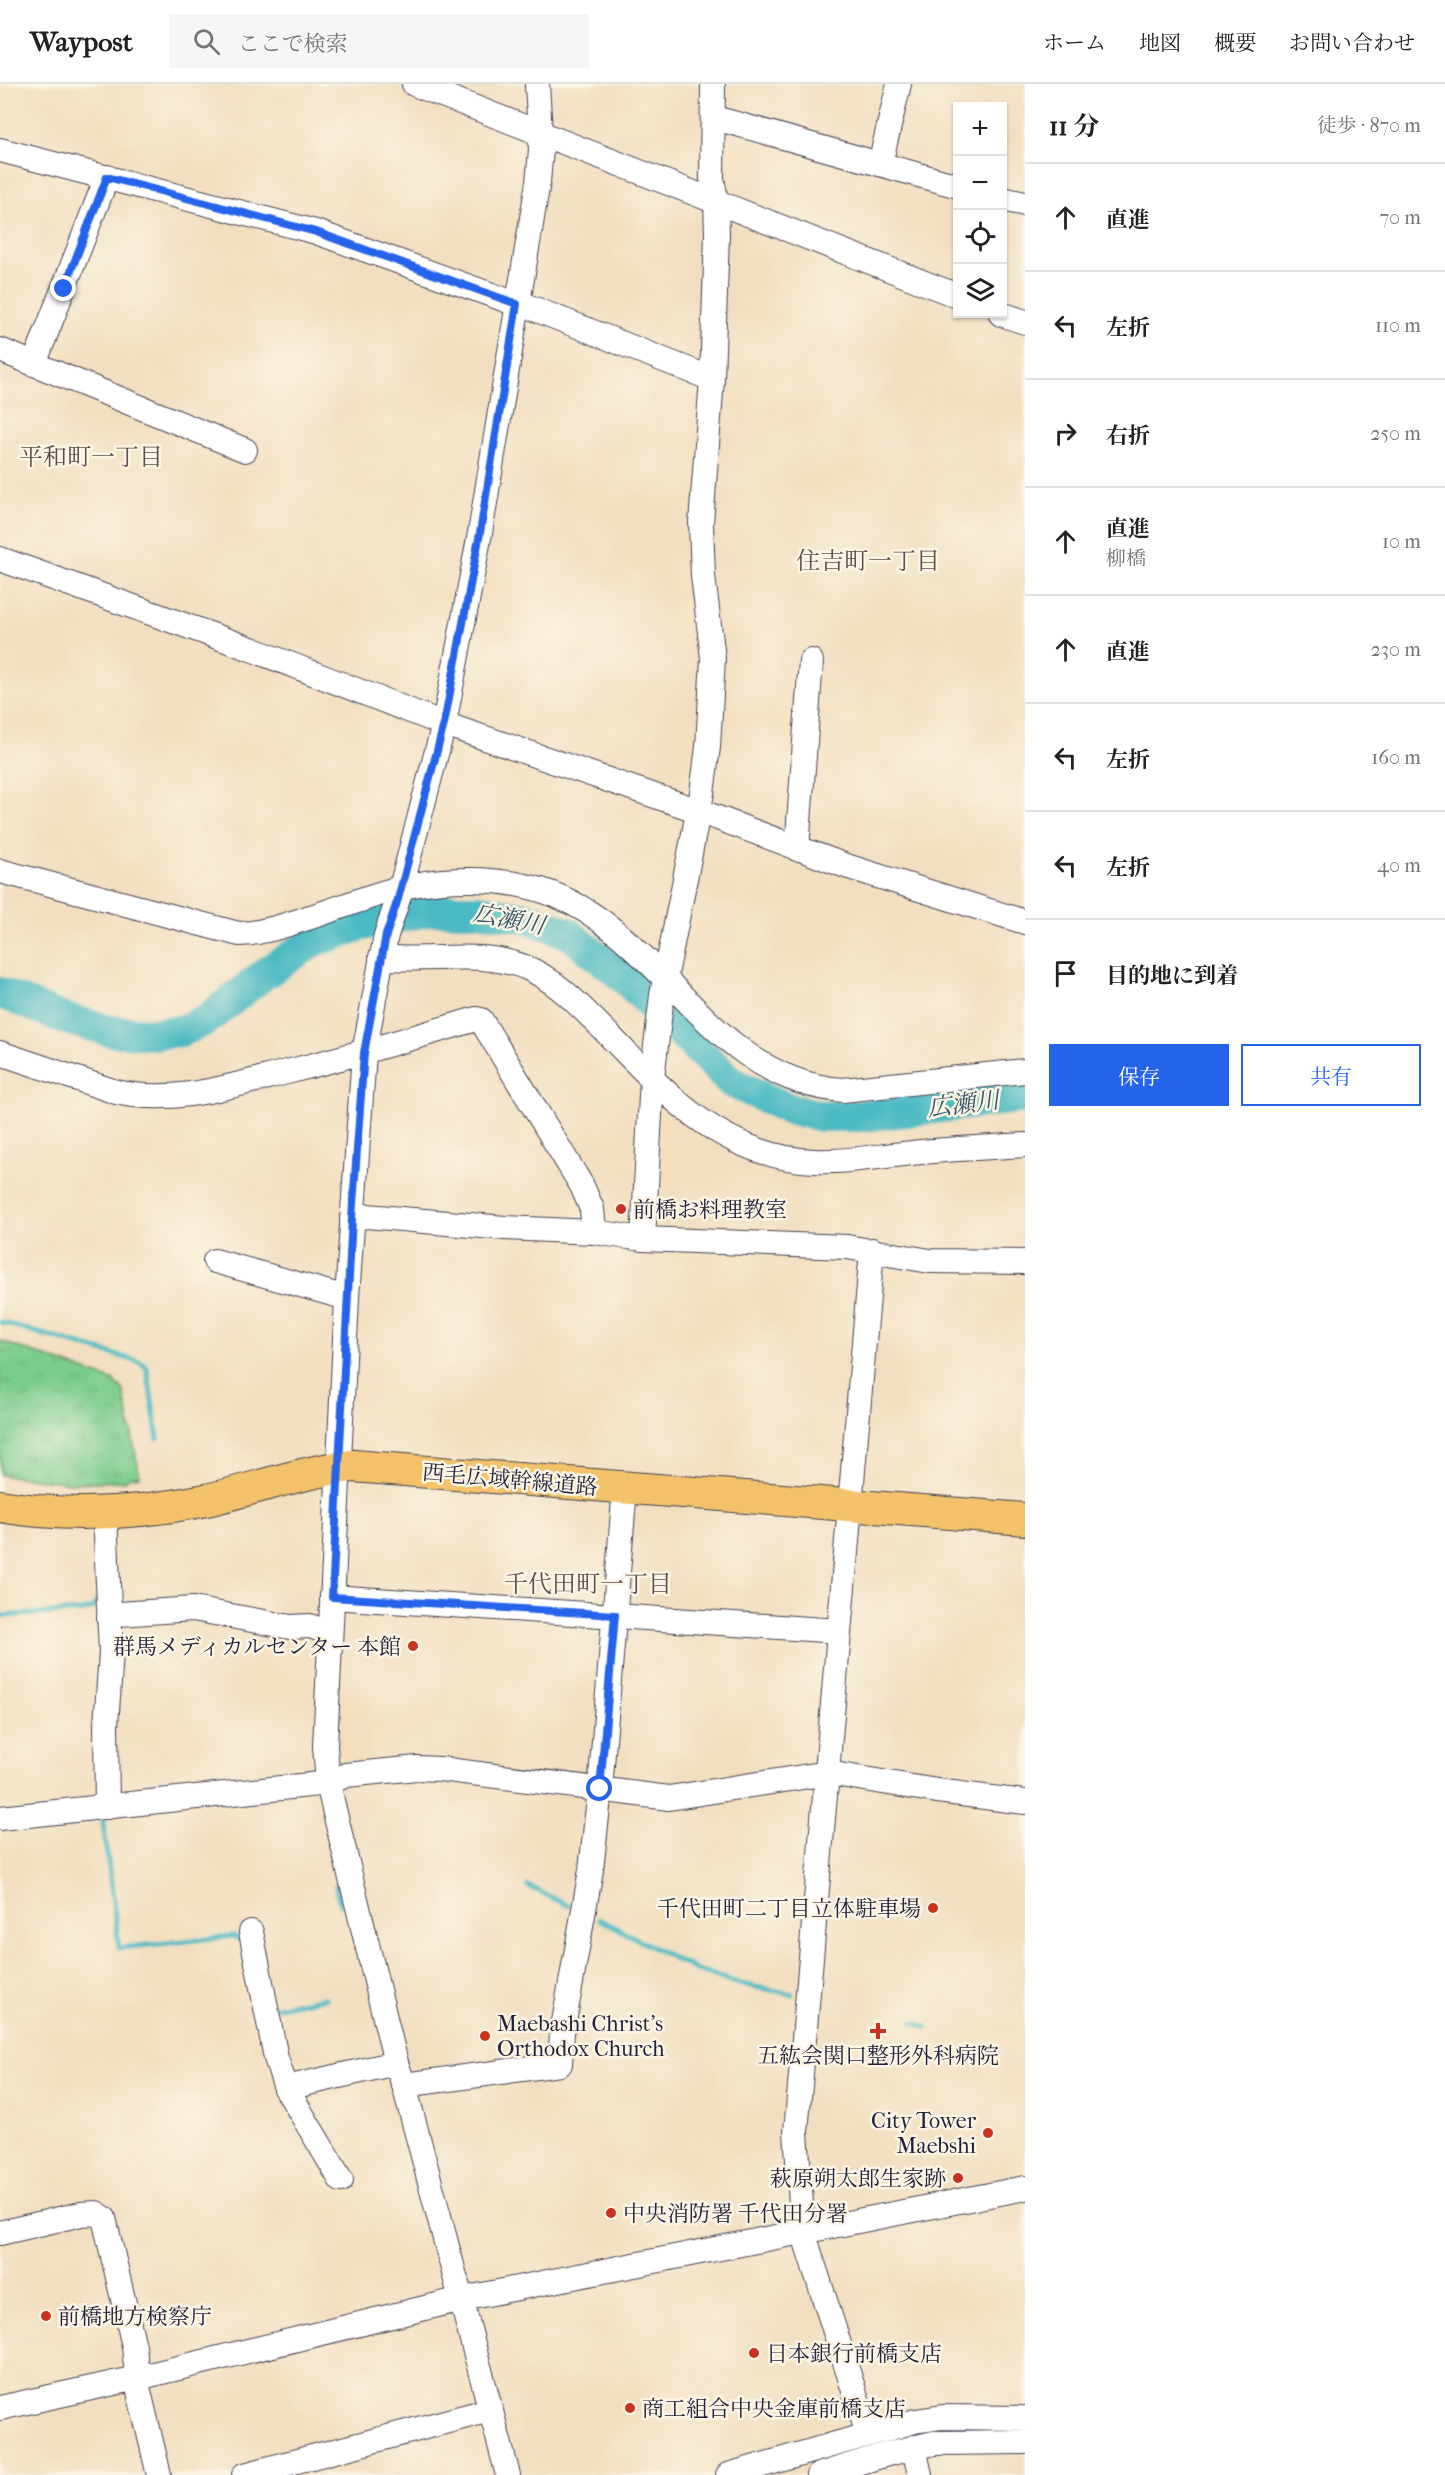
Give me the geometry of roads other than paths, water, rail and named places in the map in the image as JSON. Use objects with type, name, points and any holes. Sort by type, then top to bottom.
[{"type":"main road","name":"西毛広域幹線道路","points":[[0,1506],[53,1513],[105,1514],[171,1506],[339,1467],[375,1467],[1025,1519]]},
{"type":"street","points":[[414,84],[953,294]]},
{"type":"street","points":[[508,2475],[400,2074],[328,1783],[326,1746],[347,1298],[364,1053],[383,946],[444,724],[480,533],[538,182],[540,134],[537,84]]},
{"type":"street","points":[[643,1239],[652,1079],[656,1047],[664,987],[699,811],[708,747],[713,658],[703,576],[701,523],[712,379],[717,234],[716,200],[712,178],[713,84]]},
{"type":"street","points":[[880,164],[899,84]]},
{"type":"street","points":[[712,119],[953,185]]},
{"type":"street","points":[[0,150],[316,232],[527,306],[712,379]]},
{"type":"street","points":[[34,364],[107,177]]},
{"type":"street","points":[[1007,200],[1025,204]]},
{"type":"street","points":[[1007,316],[1025,322]]},
{"type":"street","points":[[0,350],[245,450]]},
{"type":"street","points":[[0,559],[251,649],[444,724],[699,811],[797,849],[1025,922]]},
{"type":"street","points":[[797,849],[811,661]]},
{"type":"street","points":[[0,871],[238,934],[272,930],[443,882],[475,881],[530,887],[551,893],[593,915],[618,933],[664,987],[687,1002],[751,1059],[789,1078],[822,1088],[866,1088],[1025,1071]]},
{"type":"street","points":[[383,946],[401,960],[494,959],[524,967],[547,978],[574,1000],[652,1079],[690,1113],[716,1132],[754,1149],[810,1161],[840,1162],[903,1154],[1025,1144]]},
{"type":"street","points":[[0,1053],[116,1092],[154,1097],[218,1090],[364,1053],[476,1019],[481,1020],[582,1186],[592,1209],[594,1232]]},
{"type":"street","points":[[352,1218],[366,1216],[505,1228],[594,1232],[643,1239],[847,1247],[930,1261],[1025,1262]]},
{"type":"street","points":[[868,2434],[803,2232],[796,2132],[872,1250]]},
{"type":"street","points":[[215,1261],[347,1298]]},
{"type":"street","points":[[286,2088],[400,2074],[560,2064],[562,2033],[591,1870],[625,1488]]},
{"type":"street","points":[[105,1514],[111,1653],[106,1725],[106,1807]]},
{"type":"street","points":[[332,1597],[839,1631]]},
{"type":"street","points":[[109,1619],[119,1614],[193,1609],[290,1627],[310,1626],[330,1633]]},
{"type":"street","points":[[0,1818],[328,1783],[345,1775],[417,1768],[466,1771],[669,1798],[828,1773],[937,1791],[1025,1802]]},
{"type":"street","points":[[251,1932],[276,2058],[286,2088],[341,2180]]},
{"type":"street","points":[[0,2408],[137,2378],[462,2299],[1025,2188]]},
{"type":"street","points":[[0,2233],[81,2214],[96,2213],[104,2218],[137,2360],[137,2378],[159,2475]]},
{"type":"street","points":[[244,2475],[490,2410]]},
{"type":"street","points":[[728,2475],[927,2418],[1025,2418]]},
{"type":"street","points":[[819,2475],[914,2447],[953,2442],[1025,2442]]},
{"type":"street","points":[[914,2447],[920,2475]]},
{"type":"waterway","name":"広瀬川","points":[[0,993],[63,1018],[110,1031],[151,1034],[181,1031],[206,1020],[266,973],[314,941],[359,926],[430,910],[478,910],[528,918],[568,933],[620,974],[731,1082],[789,1109],[822,1116],[862,1116],[1025,1097]]},
{"type":"waterway","points":[[0,1322],[140,1362],[147,1368],[158,1439]]},
{"type":"waterway","points":[[0,1616],[84,1611],[93,1608],[100,1597]]},
{"type":"waterway","points":[[102,1814],[119,1948],[234,1936],[245,1944]]},
{"type":"waterway","points":[[336,1886],[340,1905]]},
{"type":"waterway","points":[[528,1886],[569,1906]]},
{"type":"waterway","points":[[599,1919],[694,1969],[740,1984],[792,1994]]},
{"type":"waterway","points":[[272,2008],[325,1998]]},
{"type":"waterway","points":[[913,2022],[926,2027]]},
{"type":"place","name":"前橋お料理教室","points":[[621,1209]]},
{"type":"place","name":"群馬メディカルセンター 本館","points":[[413,1646]]},
{"type":"place","name":"千代田町二丁目立体駐車場","points":[[933,1908]]},
{"type":"place","name":"五紘会関口整形外科病院","points":[[878,2031]]},
{"type":"place","name":"Maebashi Christ's Orthodox Church","points":[[485,2036]]},
{"type":"place","name":"City Tower Maebshi","points":[[988,2133]]},
{"type":"place","name":"萩原朔太郎生家跡","points":[[958,2178]]},
{"type":"place","name":"中央消防署 千代田分署","points":[[611,2213]]},
{"type":"place","name":"前橋地方検察庁","points":[[46,2316]]},
{"type":"place","name":"日本銀行前橋支店","points":[[754,2353]]},
{"type":"place","name":"商工組合中央金庫前橋支店","points":[[630,2408]]},
{"type":"district","name":"平和町一丁目","points":[[91,457]]},
{"type":"district","name":"住吉町一丁目","points":[[868,561]]},
{"type":"district","name":"千代田町一丁目","points":[[588,1584]]}]
